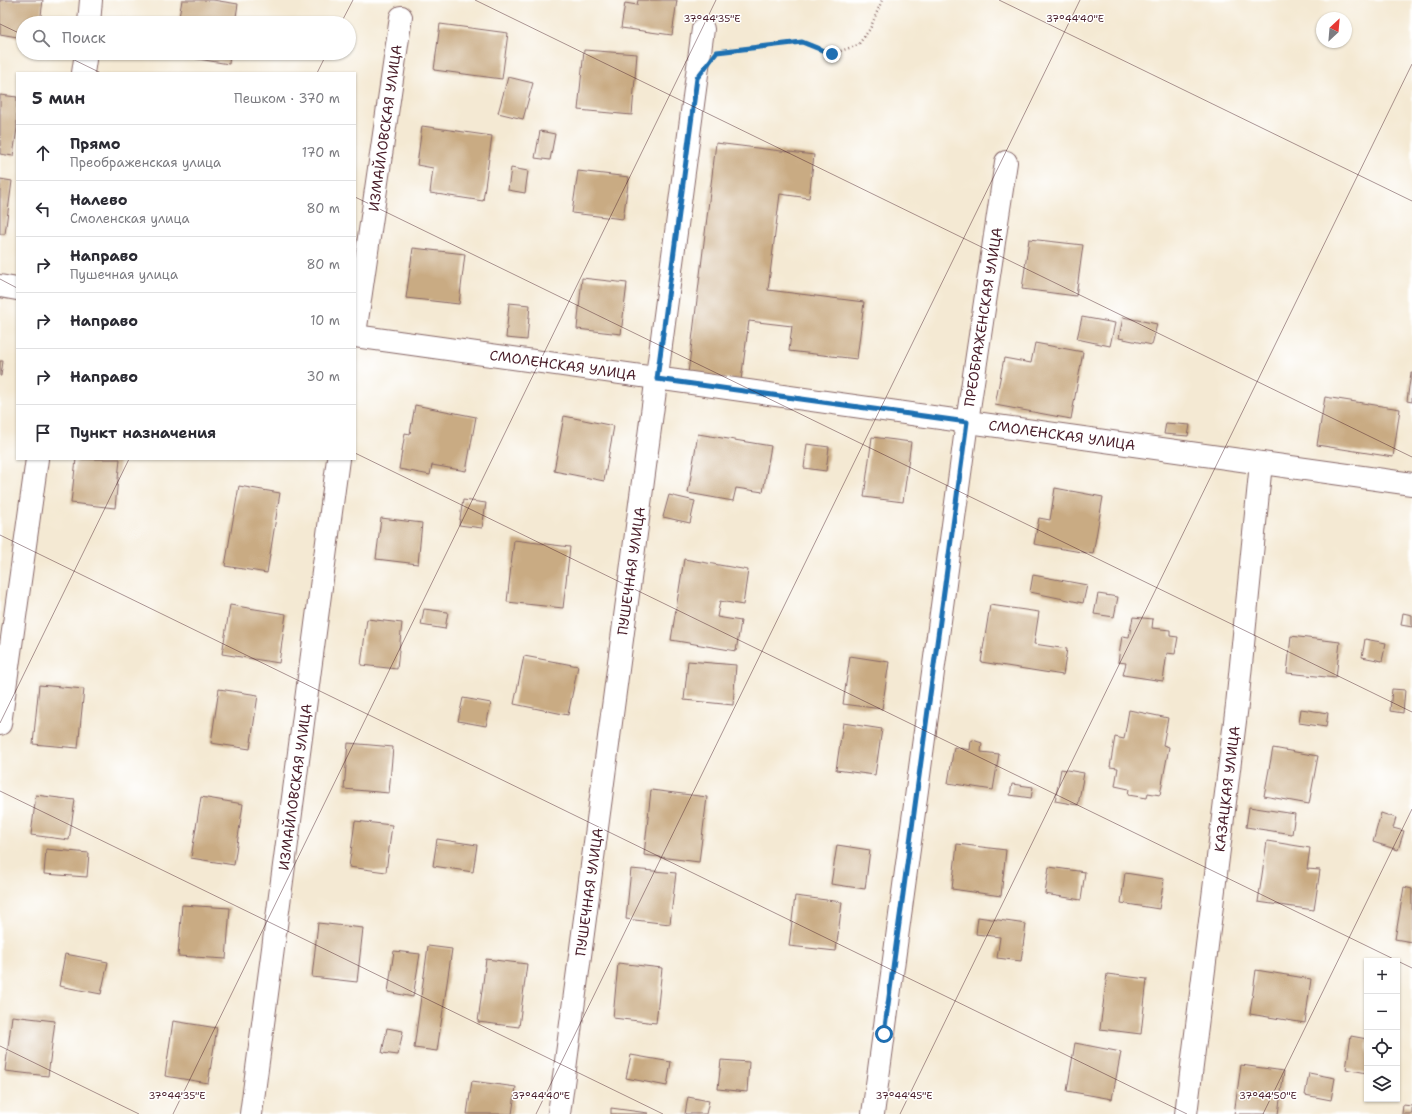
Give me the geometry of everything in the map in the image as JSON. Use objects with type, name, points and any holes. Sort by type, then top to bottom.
[{"type":"street","points":[[90,16],[91,0]]},
{"type":"street","name":"ИЗМАЙЛОВСКАЯ УЛИЦА","points":[[356,328],[401,17]]},
{"type":"street","name":"ПУШЕЧНАЯ УЛИЦА","points":[[559,1114],[703,28]]},
{"type":"street","points":[[84,72],[85,60]]},
{"type":"street","name":"ПРЕОБРАЖЕНСКАЯ УЛИЦА","points":[[873,1114],[967,422],[1006,162]]},
{"type":"street","points":[[0,286],[16,289]]},
{"type":"street","name":"СМОЛЕНСКАЯ УЛИЦА","points":[[356,335],[657,379],[1412,484]]},
{"type":"street","points":[[0,724],[36,460]]},
{"type":"street","name":"ИЗМАЙЛОВСКАЯ УЛИЦА","points":[[251,1114],[338,460]]},
{"type":"street","name":"КАЗАЦКАЯ УЛИЦА","points":[[1186,1114],[1237,705],[1261,463]]},
{"type":"path","points":[[697,78],[717,52],[802,42],[832,54],[858,45],[870,29],[882,0]]},
{"type":"building","points":[[0,0],[43,0],[41,16],[16,16],[16,37],[0,34]]},
{"type":"building","points":[[182,0],[213,0],[238,4],[236,16],[179,16]]},
{"type":"building","points":[[638,0],[677,0],[672,35],[621,28],[625,3],[637,5]]},
{"type":"building","points":[[440,24],[508,33],[502,79],[434,70]]},
{"type":"building","points":[[584,50],[637,54],[632,115],[578,110]]},
{"type":"building","points":[[204,60],[229,60],[229,64]]},
{"type":"building","points":[[508,77],[533,83],[523,119],[498,113]]},
{"type":"building","points":[[0,95],[16,97],[16,135],[13,156],[0,154]]},
{"type":"building","points":[[422,126],[492,136],[483,201],[430,193],[433,168],[417,165]]},
{"type":"building","points":[[540,131],[555,134],[550,160],[535,158]]},
{"type":"building","points":[[716,143],[814,155],[809,198],[780,194],[768,290],[864,302],[857,359],[789,351],[792,326],[749,321],[741,380],[688,374]]},
{"type":"building","points":[[511,168],[528,171],[525,193],[508,190]]},
{"type":"building","points":[[578,171],[629,177],[623,219],[572,213]]},
{"type":"building","points":[[0,179],[12,181],[5,234],[0,234]]},
{"type":"building","points":[[1029,239],[1083,245],[1076,296],[1022,289]]},
{"type":"building","points":[[413,248],[465,254],[459,304],[406,298]]},
{"type":"building","points":[[582,278],[627,283],[621,334],[577,329]]},
{"type":"building","points":[[509,303],[530,305],[527,340],[506,338]]},
{"type":"building","points":[[1082,317],[1115,323],[1110,346],[1077,339]]},
{"type":"building","points":[[1123,317],[1157,324],[1152,345],[1119,338]]},
{"type":"building","points":[[1035,343],[1083,352],[1071,419],[995,405],[1004,358],[1031,363]]},
{"type":"building","points":[[0,361],[3,361],[1,376],[0,376]]},
{"type":"building","points":[[1412,373],[1412,402],[1407,401]]},
{"type":"building","points":[[1325,397],[1400,409],[1393,457],[1317,445]]},
{"type":"building","points":[[415,405],[476,417],[466,471],[432,465],[430,475],[399,469],[405,433],[410,434]]},
{"type":"building","points":[[564,416],[614,426],[604,481],[554,471]]},
{"type":"building","points":[[1166,423],[1190,425],[1188,436],[1164,434]]},
{"type":"building","points":[[698,434],[771,446],[763,492],[736,488],[733,501],[688,493]]},
{"type":"building","points":[[872,437],[911,442],[903,502],[864,497]]},
{"type":"building","points":[[807,444],[829,447],[826,471],[804,468]]},
{"type":"building","points":[[76,460],[120,460],[115,508],[71,503]]},
{"type":"building","points":[[239,486],[280,493],[267,573],[225,566]]},
{"type":"building","points":[[1055,488],[1103,497],[1093,554],[1034,544],[1039,518],[1050,520]]},
{"type":"building","points":[[669,495],[695,501],[690,523],[663,517]]},
{"type":"building","points":[[463,500],[486,503],[482,528],[459,525]]},
{"type":"building","points":[[381,518],[422,523],[418,564],[376,559]]},
{"type":"building","points":[[514,540],[570,547],[563,608],[507,602]]},
{"type":"building","points":[[684,559],[748,570],[743,605],[720,601],[717,617],[741,621],[736,651],[671,640]]},
{"type":"building","points":[[1033,575],[1087,585],[1083,603],[1030,592]]},
{"type":"building","points":[[1098,594],[1118,597],[1114,617],[1094,614]]},
{"type":"building","points":[[230,605],[286,614],[279,663],[222,654]]},
{"type":"building","points":[[990,605],[1039,612],[1034,644],[1067,649],[1063,675],[981,662]]},
{"type":"building","points":[[424,609],[448,612],[445,629],[421,625]]},
{"type":"building","points":[[1403,613],[1412,615],[1412,627],[1401,625]]},
{"type":"building","points":[[1133,617],[1153,619],[1152,628],[1170,630],[1170,636],[1178,637],[1175,654],[1167,653],[1163,681],[1123,675],[1126,663],[1118,662],[1122,636],[1129,637]]},
{"type":"building","points":[[367,619],[402,623],[397,669],[361,665]]},
{"type":"building","points":[[1291,636],[1340,642],[1336,678],[1287,673]]},
{"type":"building","points":[[1365,639],[1386,643],[1382,661],[1362,657]]},
{"type":"building","points":[[524,656],[578,666],[568,715],[514,704]]},
{"type":"building","points":[[850,656],[889,662],[882,709],[843,704]]},
{"type":"building","points":[[688,661],[736,665],[733,705],[684,700]]},
{"type":"building","points":[[39,685],[84,689],[78,748],[33,744]]},
{"type":"building","points":[[219,689],[258,695],[250,749],[211,743]]},
{"type":"building","points":[[1392,689],[1405,690],[1403,713],[1390,711]]},
{"type":"building","points":[[463,698],[491,703],[486,726],[458,721]]},
{"type":"building","points":[[1301,709],[1328,713],[1326,727],[1299,723]]},
{"type":"building","points":[[1129,710],[1168,718],[1163,745],[1169,747],[1160,795],[1148,793],[1147,798],[1128,795],[1129,789],[1115,786],[1118,768],[1110,767],[1115,737],[1124,739]]},
{"type":"building","points":[[843,723],[882,729],[875,775],[836,770]]},
{"type":"building","points":[[973,740],[982,743],[981,752],[999,754],[993,790],[948,783],[954,747],[970,750],[971,741]]},
{"type":"building","points":[[348,743],[393,747],[389,793],[344,789]]},
{"type":"building","points":[[1273,748],[1318,756],[1309,804],[1264,796]]},
{"type":"building","points":[[1061,769],[1084,773],[1078,805],[1055,801]]},
{"type":"building","points":[[1012,784],[1033,787],[1031,798],[1010,795]]},
{"type":"building","points":[[651,790],[707,797],[699,862],[644,855]]},
{"type":"building","points":[[36,795],[75,800],[69,840],[31,835]]},
{"type":"building","points":[[201,797],[243,804],[234,865],[191,858]]},
{"type":"building","points":[[1249,807],[1295,814],[1292,834],[1246,827]]},
{"type":"building","points":[[1381,813],[1396,818],[1393,828],[1404,831],[1398,850],[1373,842]]},
{"type":"building","points":[[355,821],[392,825],[386,872],[349,867]]},
{"type":"building","points":[[437,839],[477,845],[473,872],[433,866]]},
{"type":"building","points":[[1267,841],[1310,848],[1307,869],[1320,870],[1314,910],[1258,902]]},
{"type":"building","points":[[957,844],[1006,850],[1001,896],[952,889]]},
{"type":"building","points":[[837,845],[870,850],[865,889],[831,884]]},
{"type":"building","points":[[46,849],[89,853],[87,877],[44,874]]},
{"type":"building","points":[[1049,867],[1085,872],[1081,900],[1045,894]]},
{"type":"building","points":[[631,869],[676,873],[670,924],[626,919]]},
{"type":"building","points":[[1125,873],[1164,879],[1159,909],[1121,903]]},
{"type":"building","points":[[1404,887],[1412,889],[1412,942],[1395,939]]},
{"type":"building","points":[[795,896],[842,902],[836,951],[789,946]]},
{"type":"building","points":[[182,905],[230,908],[226,959],[178,956]]},
{"type":"building","points":[[978,917],[1026,924],[1021,961],[997,958],[1000,937],[976,934]]},
{"type":"building","points":[[318,923],[363,928],[357,982],[312,977]]},
{"type":"building","points":[[428,946],[452,949],[437,1051],[414,1048]]},
{"type":"building","points":[[394,951],[420,954],[413,997],[388,992]]},
{"type":"building","points":[[65,954],[108,962],[101,994],[59,986]]},
{"type":"building","points":[[486,959],[527,964],[519,1027],[478,1022]]},
{"type":"building","points":[[618,963],[662,968],[656,1023],[613,1018]]},
{"type":"building","points":[[1256,970],[1311,979],[1305,1023],[1250,1014]]},
{"type":"building","points":[[1107,974],[1147,979],[1141,1034],[1100,1029]]},
{"type":"building","points":[[12,1016],[55,1021],[48,1076],[5,1071]]},
{"type":"building","points":[[173,1021],[217,1028],[208,1083],[165,1076]]},
{"type":"building","points":[[387,1028],[403,1031],[398,1055],[382,1053]]},
{"type":"building","points":[[1351,1036],[1364,1038],[1364,1072],[1346,1069]]},
{"type":"building","points":[[1075,1043],[1121,1052],[1112,1099],[1067,1091]]},
{"type":"building","points":[[631,1055],[671,1062],[667,1086],[626,1078]]},
{"type":"building","points":[[721,1060],[749,1062],[747,1092],[718,1089]]},
{"type":"building","points":[[1241,1065],[1284,1071],[1278,1114],[1234,1114]]},
{"type":"building","points":[[1309,1073],[1335,1078],[1331,1100],[1305,1095]]},
{"type":"building","points":[[472,1081],[516,1087],[512,1114],[467,1114]]},
{"type":"building","points":[[688,1097],[709,1101],[706,1114],[685,1114]]},
{"type":"building","points":[[1403,1105],[1412,1106],[1412,1114],[1402,1114]]},
{"type":"building","points":[[611,1108],[648,1113],[648,1114],[611,1114]]},
{"type":"route","points":[[832,54],[802,42],[717,52],[697,78],[657,379],[967,422],[884,1034]]}]
